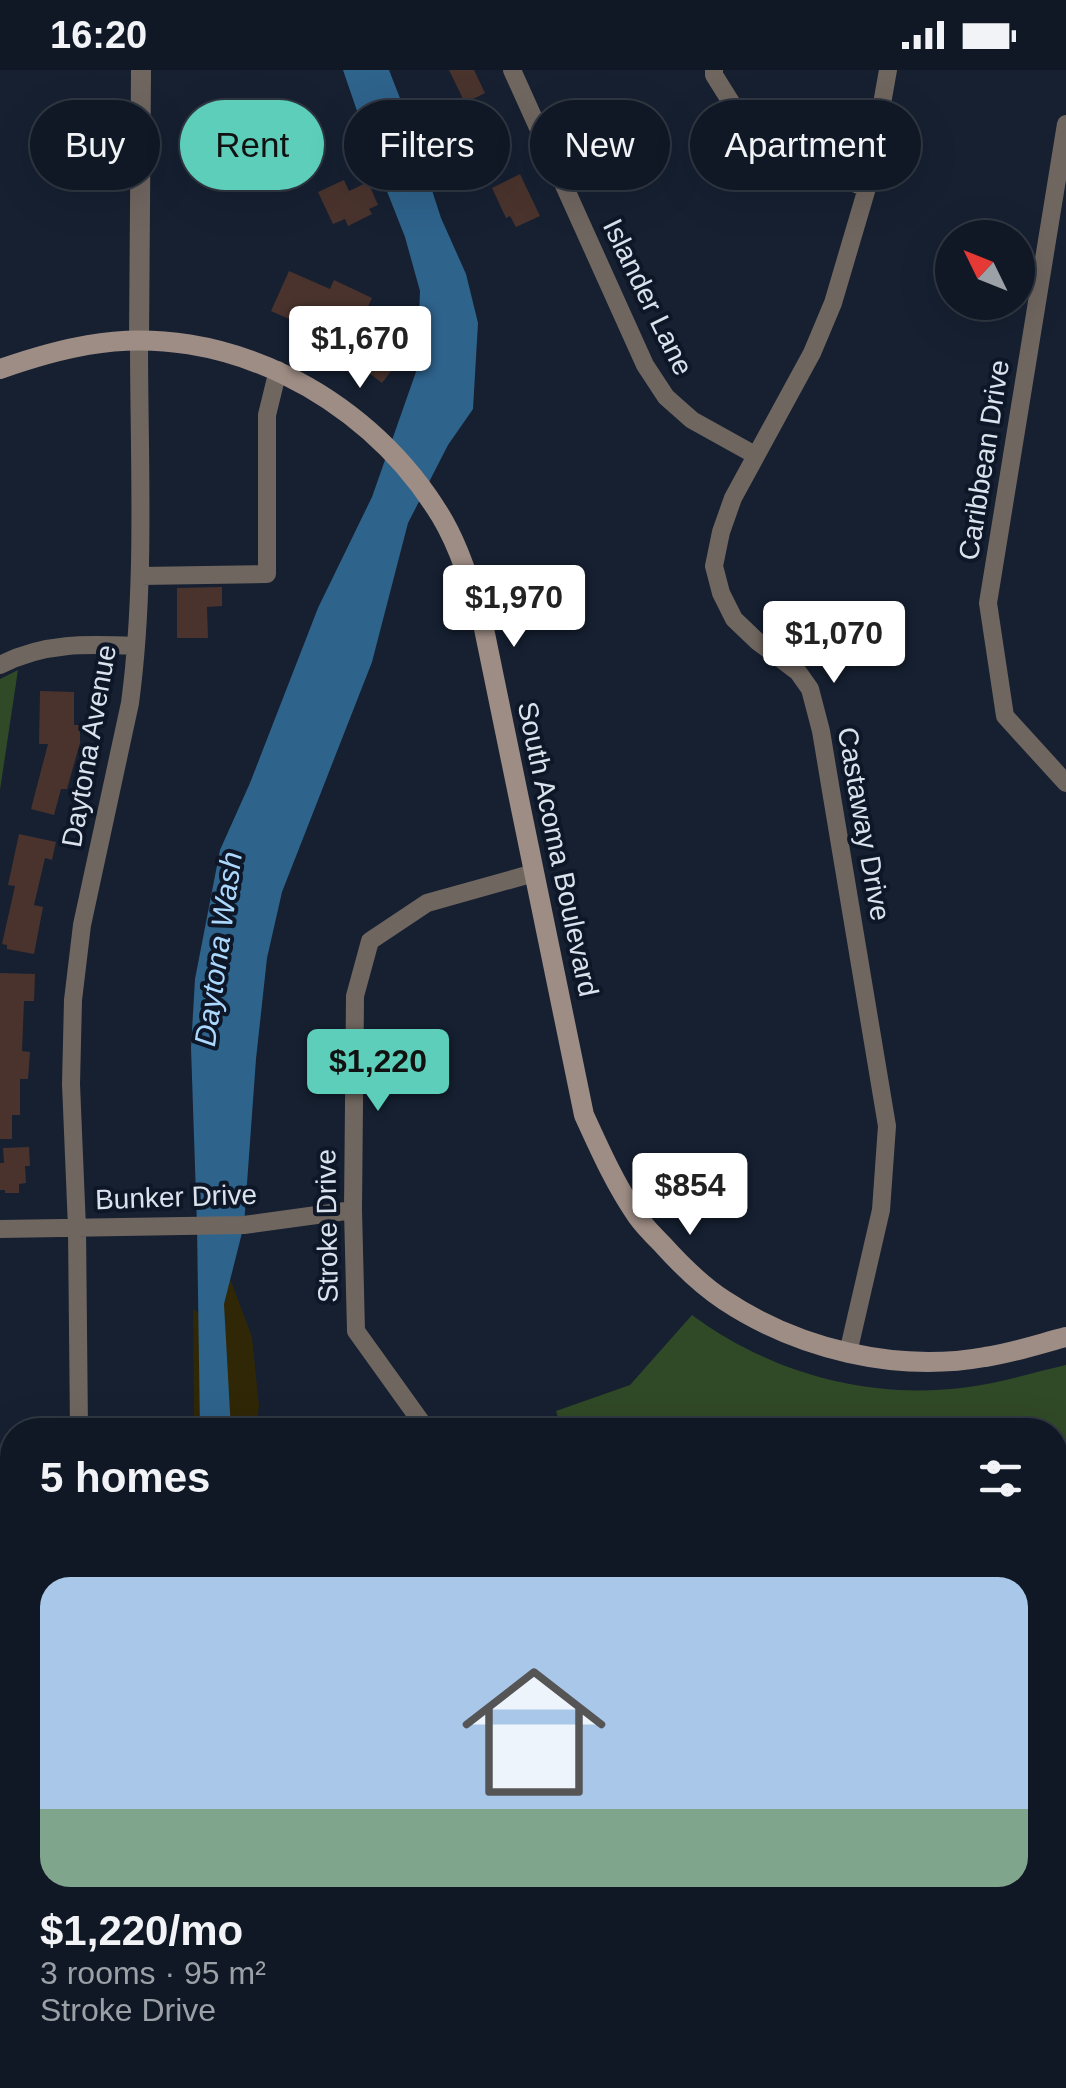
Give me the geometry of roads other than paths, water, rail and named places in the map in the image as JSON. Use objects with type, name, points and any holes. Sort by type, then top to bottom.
[{"type":"main road","name":"South Acoma Boulevard","points":[[0,369],[91,344],[179,343],[224,352],[278,370],[312,388],[374,435],[404,465],[436,508],[462,558],[482,619],[584,1115],[608,1167],[639,1219],[679,1264],[720,1298],[766,1326],[848,1353],[938,1362],[984,1358],[1066,1337]]},
{"type":"street","name":"Daytona Avenue","points":[[79,1418],[71,1084],[76,971],[82,925],[130,704],[136,646],[140,576],[141,70]]},
{"type":"street","name":"Islander Lane","points":[[512,70],[637,347],[666,398],[692,420],[755,455]]},
{"type":"street","points":[[714,70],[729,100]]},
{"type":"street","name":"Castaway Drive","points":[[883,100],[888,70]]},
{"type":"street","name":"Caribbean Drive","points":[[1066,124],[988,604],[1005,716],[1066,783]]},
{"type":"street","name":"Castaway Drive","points":[[848,1353],[881,1210],[886,1126],[820,730],[810,688],[798,672],[734,618],[721,593],[714,566],[733,498],[812,353],[833,303],[866,190]]},
{"type":"street","points":[[140,576],[267,574],[267,415],[278,370]]},
{"type":"street","points":[[0,666],[43,648],[136,646]]},
{"type":"street","name":"Stroke Drive","points":[[418,1418],[356,1331],[355,996],[370,941],[427,903],[534,873]]},
{"type":"street","name":"Bunker Drive","points":[[0,1229],[244,1225],[353,1210]]},
{"type":"water","points":[[343,70],[389,70],[401,100],[353,100]]},
{"type":"water","name":"Daytona Wash","points":[[386,190],[432,190],[466,274],[478,323],[473,409],[448,445],[408,523],[372,662],[282,892],[267,958],[244,1225],[224,1304],[230,1418],[200,1418],[191,1048],[195,979],[220,850],[318,608],[372,497],[417,369],[420,291]]}]
